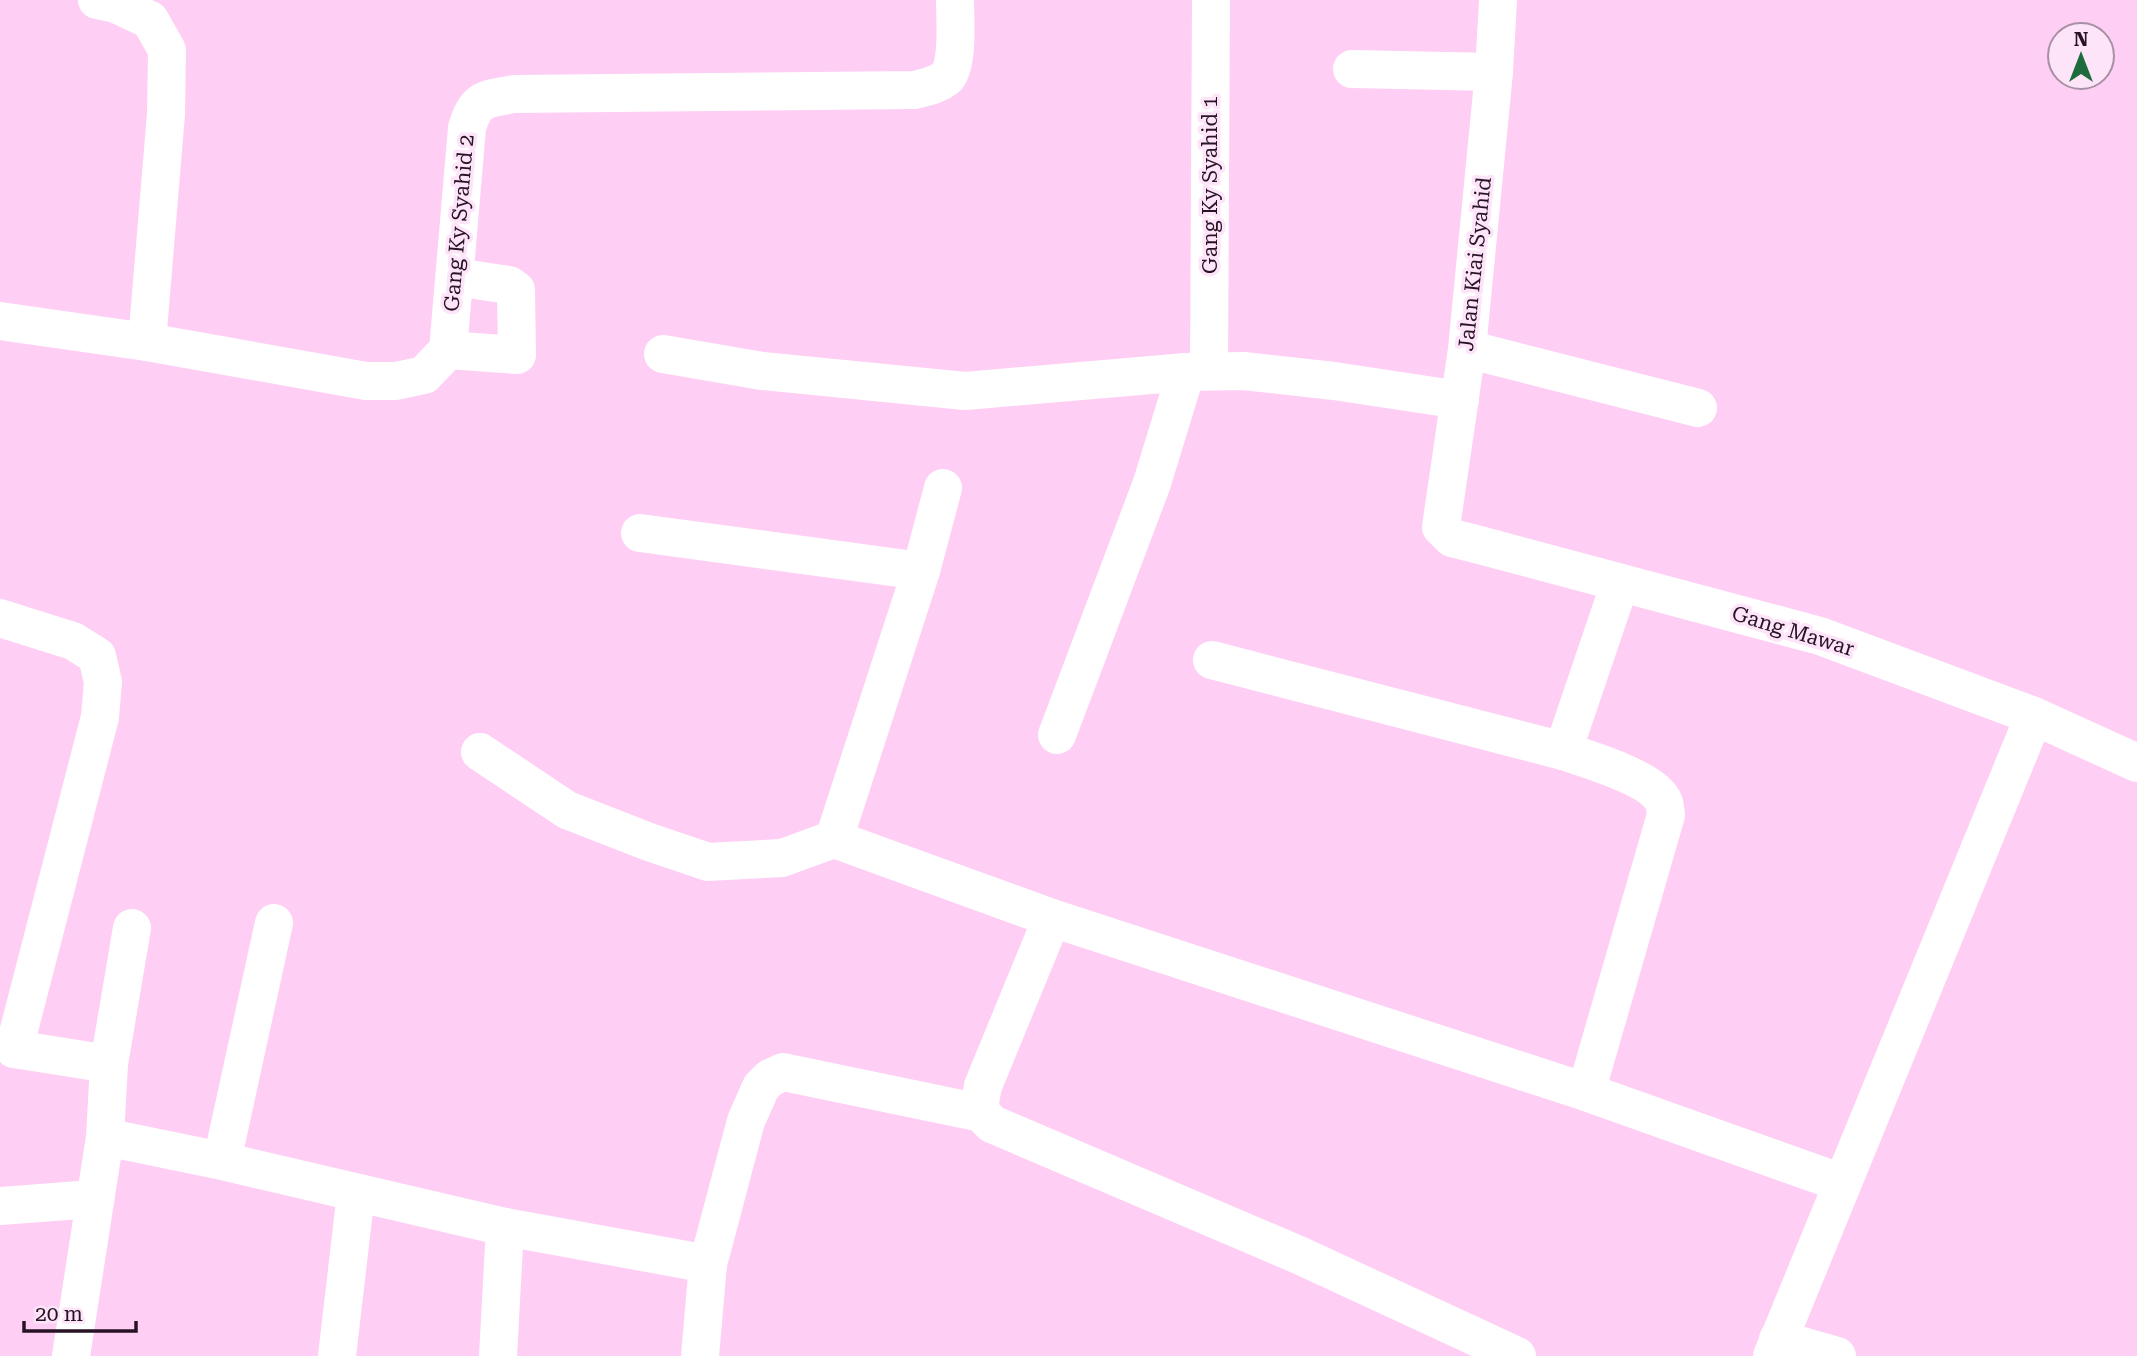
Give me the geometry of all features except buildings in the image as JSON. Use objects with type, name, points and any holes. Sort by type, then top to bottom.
[{"type":"street","points":[[97,0],[116,4],[150,20],[167,50],[166,114],[146,342]]},
{"type":"street","name":"Gang Ky Syahid 2","points":[[448,350],[467,128],[472,110],[484,100],[514,94],[915,90],[938,84],[949,75],[954,59],[955,0]]},
{"type":"street","name":"Gang Ky Syahid 1","points":[[1057,735],[1197,371],[1211,0]]},
{"type":"street","name":"Jalan Kiai Syahid","points":[[1441,527],[1467,349],[1494,72],[1498,0]]},
{"type":"street","points":[[1352,69],[1494,72]]},
{"type":"street","points":[[0,321],[146,342],[366,381],[396,381],[424,375],[448,350],[517,355],[516,290],[509,285],[455,277]]},
{"type":"street","points":[[1467,349],[1698,408]]},
{"type":"street","points":[[663,354],[762,371],[965,391],[1197,371],[1242,371],[1334,381],[1460,400]]},
{"type":"street","points":[[834,839],[921,572],[943,488]]},
{"type":"street","name":"Gang Mawar","points":[[1441,527],[1452,538],[1820,636],[2034,716],[2137,763]]},
{"type":"street","points":[[640,533],[921,572]]},
{"type":"street","points":[[1563,751],[1620,583]]},
{"type":"street","points":[[0,618],[73,641],[97,656],[103,682],[100,717],[7,1048],[109,1064]]},
{"type":"street","points":[[1212,660],[1563,751],[1607,765],[1658,793],[1665,804],[1666,815],[1586,1092]]},
{"type":"street","points":[[1837,1356],[1775,1348],[2034,716]]},
{"type":"street","points":[[480,752],[567,810],[708,862],[782,858],[834,839],[1052,918],[1586,1092],[1842,1183]]},
{"type":"street","points":[[981,1113],[983,1086],[1052,918]]},
{"type":"street","points":[[222,1161],[274,923]]},
{"type":"street","points":[[71,1356],[104,1137],[109,1064],[132,928]]},
{"type":"street","points":[[700,1356],[708,1264],[746,1121],[761,1087],[783,1072],[981,1113],[992,1124],[1301,1256],[1517,1356]]},
{"type":"street","points":[[104,1137],[222,1161],[505,1227],[708,1264]]},
{"type":"street","points":[[337,1356],[356,1193]]},
{"type":"street","points":[[0,1206],[93,1199]]},
{"type":"street","points":[[498,1356],[505,1227]]}]
